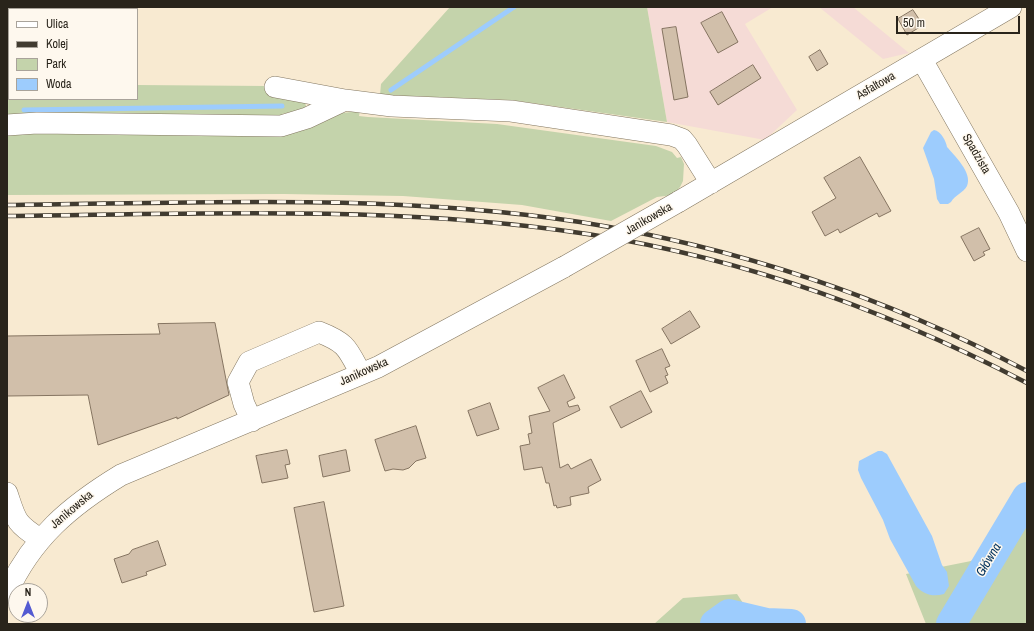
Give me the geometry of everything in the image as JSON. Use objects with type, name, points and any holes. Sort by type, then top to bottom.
[{"type":"street","name":"Asfaltowa","points":[[742,165],[1011,7]]},
{"type":"street","name":"Spadzista","points":[[922,60],[1009,213],[1027,251]]},
{"type":"street","points":[[275,87],[345,100],[392,106],[511,111],[672,135],[682,139],[687,145],[711,183]]},
{"type":"street","points":[[7,125],[37,123],[281,126],[307,118],[345,100]]},
{"type":"street","name":"Janikowska","points":[[7,593],[27,558],[40,540],[74,506],[121,475],[378,367],[564,268],[742,165]]},
{"type":"street","points":[[252,421],[244,404],[238,382],[249,362],[318,332],[339,340],[350,354],[361,374]]},
{"type":"street","points":[[7,493],[15,518],[25,529],[40,540]]},
{"type":"shaded area","points":[[647,7],[773,7],[745,24],[797,110],[765,140],[667,122]]},
{"type":"shaded area","points":[[819,7],[853,7],[909,53],[883,59]]},
{"type":"green space","points":[[450,7],[647,7],[667,122],[511,100],[380,95],[381,84]]},
{"type":"green space","points":[[274,76],[269,95],[305,103],[306,106],[304,109],[282,114],[281,120],[360,111],[359,116],[497,124],[656,146],[672,152],[677,158],[681,157],[684,164],[683,181],[673,195],[657,197],[611,221],[522,205],[403,196],[284,194],[7,195],[7,77],[8,100],[138,100],[138,85],[267,86]]},
{"type":"green space","points":[[1027,500],[1027,624],[926,624],[906,574],[971,561],[1008,538]]},
{"type":"green space","points":[[737,594],[749,612],[807,624],[654,624],[683,598]]},
{"type":"water","points":[[934,130],[939,132],[943,137],[947,147],[962,165],[968,181],[967,186],[948,204],[940,204],[937,199],[934,179],[923,148],[931,132]]},
{"type":"water","points":[[878,451],[882,451],[887,454],[932,536],[942,565],[947,572],[949,586],[944,594],[929,594],[916,586],[890,539],[883,520],[861,478],[858,470],[859,461]]},
{"type":"building","points":[[913,10],[923,25],[907,35],[898,19]]},
{"type":"building","points":[[722,12],[738,42],[718,53],[701,23]]},
{"type":"building","points":[[676,27],[688,97],[674,100],[662,29]]},
{"type":"building","points":[[820,50],[828,64],[817,71],[809,57]]},
{"type":"building","points":[[753,65],[761,78],[718,105],[710,92]]},
{"type":"building","points":[[860,157],[891,211],[879,217],[877,213],[840,233],[838,229],[825,236],[812,212],[836,198],[824,178]]},
{"type":"building","points":[[979,228],[990,249],[983,252],[985,255],[974,261],[961,237]]},
{"type":"building","points":[[690,311],[700,327],[671,344],[662,329]]},
{"type":"building","points":[[215,323],[229,395],[177,419],[177,417],[98,445],[88,395],[7,396],[7,336],[160,334],[158,324]]},
{"type":"building","points":[[662,349],[670,366],[665,368],[668,375],[665,376],[668,383],[650,392],[636,361]]},
{"type":"building","points":[[564,375],[575,398],[567,402],[569,407],[578,405],[580,410],[553,423],[560,468],[568,464],[571,469],[591,459],[601,480],[588,487],[589,493],[570,497],[571,505],[557,508],[556,505],[554,506],[549,483],[546,483],[542,467],[524,470],[520,446],[530,444],[528,434],[532,433],[529,416],[550,411],[538,388]]},
{"type":"building","points":[[641,391],[652,412],[621,428],[610,407]]},
{"type":"building","points":[[490,403],[499,429],[477,436],[468,411]]},
{"type":"building","points":[[416,426],[426,458],[416,461],[409,468],[403,470],[393,469],[385,471],[375,440]]},
{"type":"building","points":[[287,450],[290,464],[285,465],[288,478],[262,483],[256,456]]},
{"type":"building","points":[[346,450],[350,471],[323,477],[319,456]]},
{"type":"building","points":[[324,502],[344,606],[314,612],[294,508]]},
{"type":"building","points":[[158,541],[166,565],[146,572],[147,575],[122,583],[114,559],[129,554],[132,550]]},
{"type":"waterway","points":[[391,90],[514,7]]},
{"type":"waterway","points":[[24,110],[282,106]]},
{"type":"waterway","name":"Główna","points":[[951,624],[1027,497]]},
{"type":"waterway","name":"Główna","points":[[715,624],[729,614],[767,623],[791,624]]},
{"type":"railway","points":[[7,205],[222,202],[366,203],[509,213],[580,222],[696,246],[810,278],[920,320],[1027,371]]},
{"type":"railway","points":[[7,216],[214,213],[352,214],[490,222],[620,239],[680,252],[799,286],[858,307],[915,330],[972,355],[1027,383]]}]
